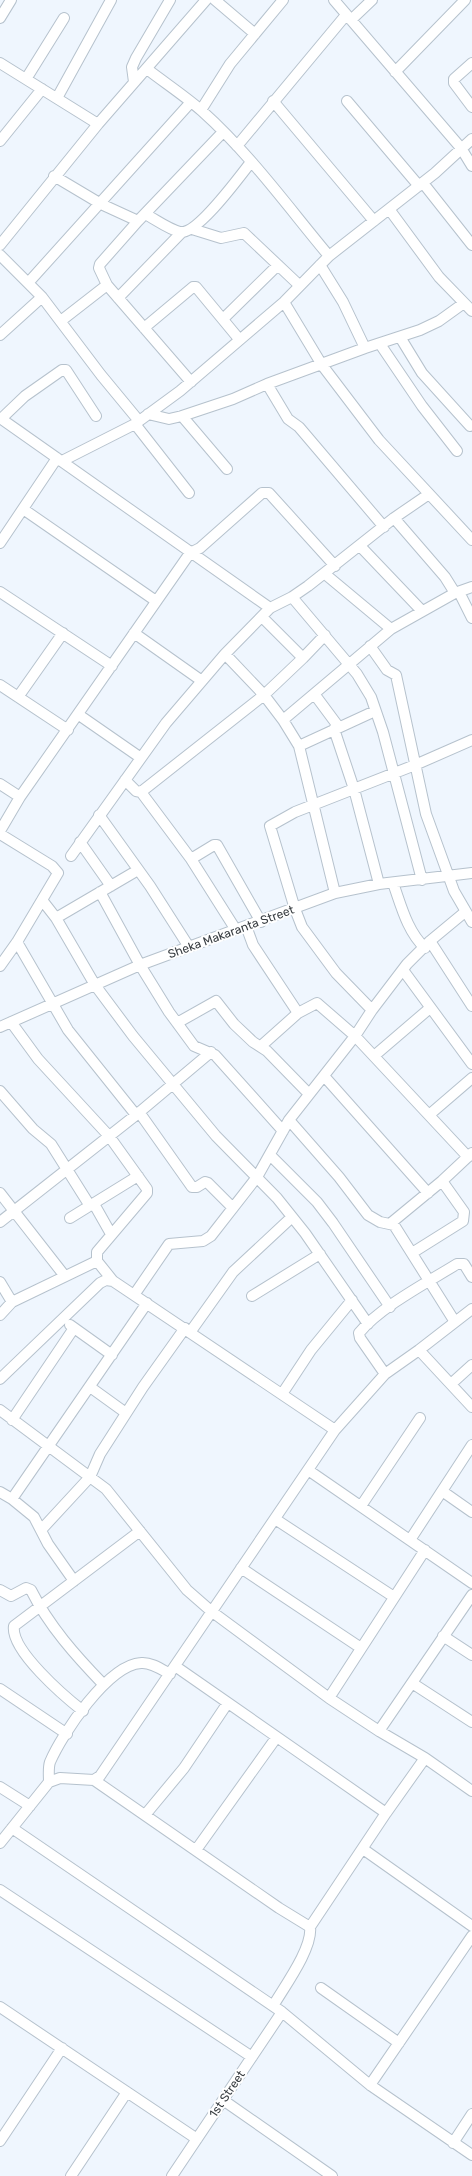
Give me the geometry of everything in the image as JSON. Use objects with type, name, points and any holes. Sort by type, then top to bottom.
[{"type":"street","points":[[0,18],[11,0]]},
{"type":"street","points":[[57,98],[112,0]]},
{"type":"street","points":[[134,82],[132,67],[170,0]]},
{"type":"street","points":[[0,245],[54,176],[206,0]]},
{"type":"street","points":[[215,0],[255,34]]},
{"type":"street","points":[[200,110],[230,64],[283,0]]},
{"type":"street","points":[[334,0],[461,148],[472,166]]},
{"type":"street","points":[[237,146],[272,101],[349,17],[372,0]]},
{"type":"street","points":[[395,72],[465,0]]},
{"type":"street","points":[[26,79],[64,18]]},
{"type":"street","points":[[0,63],[98,124]]},
{"type":"street","points":[[472,63],[454,79],[454,83],[472,107]]},
{"type":"street","points":[[147,69],[191,102],[224,132],[329,256]]},
{"type":"street","points":[[0,141],[42,89]]},
{"type":"street","points":[[272,101],[374,221]]},
{"type":"street","points":[[347,101],[472,245]]},
{"type":"street","points":[[28,283],[191,102]]},
{"type":"street","points":[[191,382],[107,285],[99,268],[100,264],[142,217],[224,132]]},
{"type":"street","points":[[0,543],[59,460],[137,423],[191,382],[284,302],[329,256],[421,184],[472,138]]},
{"type":"street","points":[[118,298],[187,230],[209,212],[251,162]]},
{"type":"street","points":[[54,176],[101,204],[142,217],[221,238],[244,232],[299,285]]},
{"type":"street","points":[[148,414],[169,419],[233,399],[267,384],[365,348],[400,338],[468,307],[439,277],[390,209]]},
{"type":"street","points":[[0,255],[62,320],[189,493]]},
{"type":"street","points":[[223,319],[278,265]]},
{"type":"street","points":[[320,265],[343,302],[365,348]]},
{"type":"street","points":[[62,320],[107,285]]},
{"type":"street","points":[[144,328],[194,287],[198,288],[240,339]]},
{"type":"street","points":[[0,335],[42,297]]},
{"type":"street","points":[[284,302],[322,365],[379,440],[472,540]]},
{"type":"street","points":[[400,338],[422,373],[470,426]]},
{"type":"street","points":[[380,344],[422,406],[457,451]]},
{"type":"street","points":[[96,416],[66,370],[62,370],[25,396],[1,419],[270,608]]},
{"type":"street","points":[[267,384],[288,419],[299,428],[384,527]]},
{"type":"street","points":[[182,416],[227,469]]},
{"type":"street","points":[[0,966],[4,953],[17,942],[58,876],[57,870],[0,832],[20,798],[190,553],[200,548],[262,493],[266,492],[335,566]]},
{"type":"street","points":[[70,856],[141,758],[202,680],[270,608],[292,597],[325,574],[394,518],[429,494]]},
{"type":"street","points":[[23,509],[156,601]]},
{"type":"street","points":[[394,518],[445,576],[472,618]]},
{"type":"street","points":[[360,546],[422,611]]},
{"type":"street","points":[[325,574],[390,629]]},
{"type":"street","points":[[284,720],[390,629],[457,592],[472,588]]},
{"type":"street","points":[[0,592],[112,666]]},
{"type":"street","points":[[292,597],[363,682],[371,697],[383,732],[422,880]]},
{"type":"street","points":[[262,617],[304,658]]},
{"type":"street","points":[[18,697],[62,633]]},
{"type":"street","points":[[134,633],[202,680]]},
{"type":"street","points":[[140,792],[264,695],[304,658],[325,635]]},
{"type":"street","points":[[370,646],[387,670],[396,675],[426,814],[454,891],[472,922]]},
{"type":"street","points":[[225,654],[264,695],[284,720],[299,746],[335,893]]},
{"type":"street","points":[[0,685],[68,730]]},
{"type":"street","points":[[315,695],[336,728],[379,884]]},
{"type":"street","points":[[299,746],[375,711]]},
{"type":"street","points":[[79,715],[141,758]]},
{"type":"street","points":[[372,1010],[336,973],[302,927],[270,826],[313,805],[415,765],[472,740]]},
{"type":"street","points":[[125,780],[136,791],[140,792],[191,859],[236,930]]},
{"type":"street","points":[[0,784],[20,798]]},
{"type":"street","points":[[99,815],[189,947]]},
{"type":"street","points":[[80,842],[111,886]]},
{"type":"street","points":[[191,859],[217,845],[261,922]]},
{"type":"street","points":[[56,918],[138,870]]},
{"type":"street","name":"Sheka Makaranta Street","points":[[0,1027],[140,965],[261,922],[335,893],[379,884],[472,873]]},
{"type":"street","points":[[393,883],[416,938],[428,944],[472,1006]]},
{"type":"street","points":[[100,892],[140,965],[194,1046],[211,1052],[283,1132]]},
{"type":"street","points":[[42,900],[56,918],[95,985],[172,1085],[216,1136],[257,1177],[292,1217],[368,1324]]},
{"type":"street","points":[[134,1295],[170,1244],[203,1241],[212,1236],[257,1177],[289,1120],[355,1036],[372,1010],[403,970],[428,944],[465,912]]},
{"type":"street","points":[[246,926],[253,945],[298,1013]]},
{"type":"street","points":[[17,942],[53,1005],[80,1045],[137,1114],[192,1187],[197,1187],[204,1182],[208,1183],[233,1208]]},
{"type":"street","points":[[403,970],[472,1064]]},
{"type":"street","points":[[178,1024],[215,1001],[240,1030],[261,1046],[309,1094]]},
{"type":"street","points":[[261,1046],[298,1013],[317,1003],[355,1036],[429,1115],[470,1155],[391,1223],[380,1222],[368,1215],[339,1177],[289,1120]]},
{"type":"street","points":[[374,1056],[430,1008]]},
{"type":"street","points":[[11,1022],[38,1059],[109,1136],[147,1188],[147,1193],[97,1252],[97,1262],[113,1281],[188,1329],[335,1430]]},
{"type":"street","points":[[0,1222],[137,1114],[211,1052]]},
{"type":"street","points":[[324,1076],[428,1193]]},
{"type":"street","points":[[429,1115],[472,1078]]},
{"type":"street","points":[[0,1091],[33,1129],[51,1144],[111,1234]]},
{"type":"street","points":[[270,1155],[317,1202],[390,1307]]},
{"type":"street","points":[[70,1218],[138,1176]]},
{"type":"street","points":[[412,1253],[463,1221],[464,1212],[442,1181]]},
{"type":"street","points":[[0,1193],[64,1276]]},
{"type":"street","points":[[41,1530],[90,1477],[100,1454],[126,1413],[233,1272],[292,1217]]},
{"type":"street","points":[[391,1223],[455,1322]]},
{"type":"street","points":[[252,1296],[320,1254]]},
{"type":"street","points":[[0,1315],[12,1302],[97,1262]]},
{"type":"street","points":[[385,1374],[359,1334],[368,1324],[390,1307],[460,1263],[464,1264],[472,1277]]},
{"type":"street","points":[[0,1379],[100,1283],[106,1280],[113,1281]]},
{"type":"street","points":[[0,1282],[12,1302]]},
{"type":"street","points":[[282,1394],[311,1350],[352,1300]]},
{"type":"street","points":[[12,1499],[50,1447],[147,1303]]},
{"type":"street","points":[[94,1780],[100,1776],[335,1430],[385,1374],[472,1308]]},
{"type":"street","points":[[63,1320],[112,1355]]},
{"type":"street","points":[[12,1420],[74,1328]]},
{"type":"street","points":[[419,1350],[472,1407]]},
{"type":"street","points":[[451,1384],[472,1365]]},
{"type":"street","points":[[90,1387],[126,1413]]},
{"type":"street","points":[[0,1410],[106,1489],[187,1590],[211,1611],[329,1698],[425,1758],[472,1791]]},
{"type":"street","points":[[361,1506],[420,1418]]},
{"type":"street","points":[[410,1540],[472,1445]]},
{"type":"street","points":[[308,1470],[472,1583]]},
{"type":"street","points":[[442,1491],[472,1512]]},
{"type":"street","points":[[0,1492],[34,1517],[48,1544],[74,1581]]},
{"type":"street","points":[[275,1519],[394,1597]]},
{"type":"street","points":[[83,1712],[40,1673],[30,1660],[13,1629],[16,1623],[140,1531]]},
{"type":"street","points":[[329,1698],[425,1550]]},
{"type":"street","points":[[241,1568],[362,1648]]},
{"type":"street","points":[[0,1590],[11,1596],[29,1588],[58,1633],[103,1684]]},
{"type":"street","points":[[379,1731],[472,1595]]},
{"type":"street","points":[[443,1636],[472,1655]]},
{"type":"street","points":[[49,1782],[49,1764],[66,1734],[103,1684],[118,1671],[140,1663],[149,1663],[172,1670],[227,1704],[386,1813]]},
{"type":"street","points":[[412,1683],[472,1722]]},
{"type":"street","points":[[0,1689],[66,1734]]},
{"type":"street","points":[[145,1815],[184,1768],[227,1704]]},
{"type":"street","points":[[196,1850],[276,1738]]},
{"type":"street","name":"1st Street","points":[[172,2176],[252,2057],[278,2009],[311,1936],[310,1927],[425,1758]]},
{"type":"street","points":[[0,1843],[49,1782],[60,1778],[94,1780],[279,1908],[310,1927]]},
{"type":"street","points":[[0,1787],[30,1806]]},
{"type":"street","points":[[12,1828],[278,2009],[370,2085],[472,2155]]},
{"type":"street","points":[[362,1849],[472,1926]]},
{"type":"street","points":[[0,1890],[252,2057]]},
{"type":"street","points":[[370,2085],[472,1936]]},
{"type":"street","points":[[321,1988],[399,2042]]},
{"type":"street","points":[[0,2007],[197,2139]]},
{"type":"street","points":[[0,2141],[62,2048]]},
{"type":"street","points":[[71,2176],[127,2092]]},
{"type":"street","points":[[223,2100],[332,2176]]},
{"type":"street","points":[[453,2142],[472,2114]]}]
